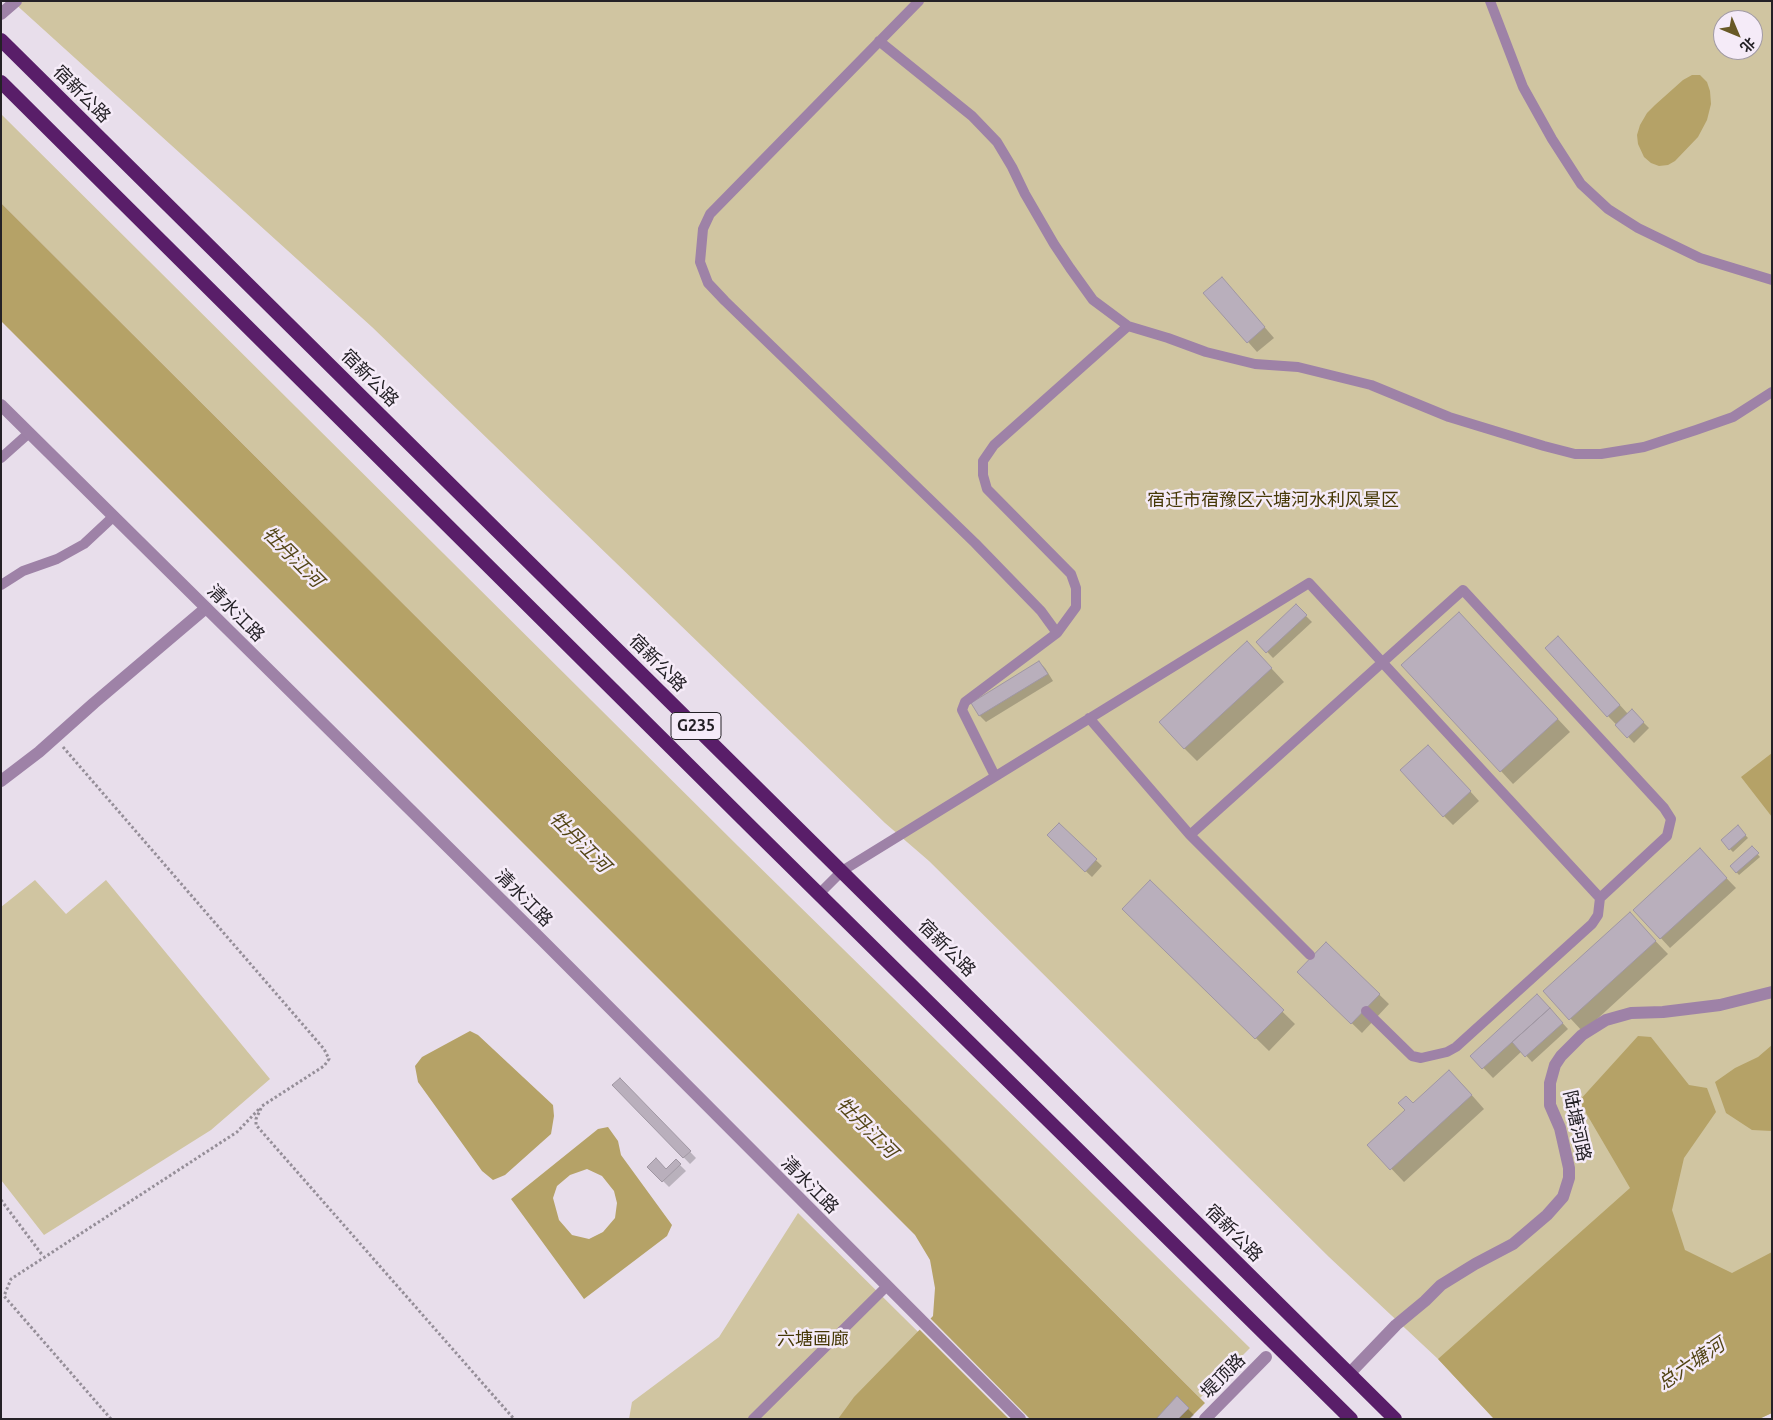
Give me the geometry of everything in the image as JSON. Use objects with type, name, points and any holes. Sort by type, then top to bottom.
[{"type":"highway","name":"宿新公路","points":[[1,40],[1392,1416]]},
{"type":"highway","name":"G235","points":[[1,82],[1351,1419]]},
{"type":"street","points":[[1,14],[16,1]]},
{"type":"street","name":"清水江路","points":[[1,405],[536,934],[1020,1419]]},
{"type":"street","points":[[1,781],[55,738],[206,608]]},
{"type":"street","name":"陆塘河路","points":[[1349,1374],[1396,1325],[1441,1285],[1513,1244],[1547,1215],[1563,1196],[1569,1178],[1569,1168],[1560,1128],[1550,1104],[1550,1082],[1555,1065],[1561,1056],[1582,1035],[1606,1020],[1631,1013],[1663,1012],[1720,1005],[1772,992]]},
{"type":"street","name":"堤顶路","points":[[1205,1419],[1266,1358]]},
{"type":"lane","points":[[919,1],[710,214],[703,229],[700,262],[708,283],[725,301],[981,550],[1041,611],[1057,633]]},
{"type":"lane","points":[[1490,1],[1523,87],[1552,139],[1581,184],[1608,209],[1638,228],[1700,258],[1772,280]]},
{"type":"lane","points":[[879,40],[972,116],[997,142],[1044,227],[1070,268],[1093,300],[1128,326],[1214,354],[1255,364],[1298,367],[1371,385],[1449,417],[1575,454],[1601,454],[1644,446],[1696,430],[1733,417],[1772,392]]},
{"type":"lane","points":[[995,776],[962,710],[965,702],[1057,633],[1076,607],[1076,588],[1071,574],[987,489],[983,475],[983,461],[994,445],[1128,326]]},
{"type":"lane","points":[[1,458],[29,433]]},
{"type":"lane","points":[[1,585],[23,571],[57,559],[84,544],[114,516]]},
{"type":"lane","points":[[819,894],[842,870],[1309,583],[1600,898]]},
{"type":"lane","points":[[1190,835],[1463,590],[1664,808],[1671,819],[1667,836],[1600,898],[1598,915],[1592,924],[1456,1047],[1446,1052],[1421,1058],[1412,1056],[1366,1011]]},
{"type":"lane","points":[[1089,718],[1190,835],[1310,955]]},
{"type":"lane","points":[[753,1419],[887,1286]]},
{"type":"path","points":[[55,738],[324,1049],[329,1059],[324,1066],[262,1106],[237,1132],[11,1278],[4,1296],[111,1419]]},
{"type":"path","points":[[262,1106],[256,1119],[256,1126],[514,1419]]},
{"type":"path","points":[[1,1200],[43,1256]]},
{"type":"green space","name":"宿迁市宿豫区六塘河水利风景区","points":[[12,1],[1772,1],[1772,1413],[1759,1419],[1494,1419],[1438,1359],[1329,1257],[929,861],[885,823],[372,327]]},
{"type":"green space","points":[[1,114],[738,846],[1250,1348],[1200,1398],[1,203]]},
{"type":"green space","points":[[35,880],[66,914],[106,880],[270,1079],[211,1130],[44,1235],[1,1180],[1,907]]},
{"type":"green space","name":"六塘画廊","points":[[798,1213],[1006,1419],[629,1419],[632,1402],[719,1337]]},
{"type":"water","points":[[1692,75],[1700,75],[1707,82],[1710,91],[1711,104],[1707,120],[1698,137],[1675,161],[1668,165],[1659,166],[1651,163],[1644,157],[1638,144],[1637,135],[1640,125],[1647,113],[1655,105],[1683,80]]},
{"type":"water","name":"牡丹江河","points":[[1,203],[1205,1403],[1189,1419],[838,1419],[854,1397],[933,1316],[935,1288],[930,1260],[915,1235],[1,321]]},
{"type":"water","points":[[1772,753],[1772,817],[1741,777]]},
{"type":"water","points":[[470,1031],[478,1035],[553,1105],[554,1116],[551,1134],[505,1175],[493,1180],[482,1171],[418,1082],[415,1066],[422,1057]]},
{"type":"water","name":"总六塘河","points":[[1638,1036],[1651,1037],[1689,1085],[1707,1088],[1716,1112],[1684,1158],[1672,1210],[1685,1250],[1732,1273],[1772,1252],[1772,1413],[1759,1419],[1494,1419],[1438,1359],[1630,1188],[1579,1101]]},
{"type":"water","points":[[1772,1045],[1772,1131],[1752,1130],[1726,1113],[1715,1082],[1735,1068],[1758,1057]]},
{"type":"water","points":[[608,1127],[618,1141],[621,1155],[672,1225],[667,1236],[584,1299],[511,1199],[598,1129]],"holes":[[[587,1169],[602,1176],[614,1191],[617,1203],[615,1218],[603,1232],[589,1239],[572,1235],[559,1220],[553,1198],[557,1186],[570,1175]]]},
{"type":"pier","points":[[929,1317],[1030,1419],[1009,1419],[918,1328]]},
{"type":"building","points":[[1222,277],[1265,327],[1247,343],[1203,293]]},
{"type":"building","points":[[1296,604],[1307,615],[1266,653],[1256,642]]},
{"type":"building","points":[[1459,612],[1558,719],[1500,772],[1401,665]]},
{"type":"building","points":[[1558,636],[1620,705],[1607,717],[1545,648]]},
{"type":"building","points":[[1247,641],[1272,668],[1184,749],[1159,722]]},
{"type":"building","points":[[1039,661],[1048,674],[979,716],[971,703]]},
{"type":"building","points":[[1632,709],[1644,722],[1627,738],[1615,725]]},
{"type":"building","points":[[1428,745],[1471,791],[1443,817],[1400,770]]},
{"type":"building","points":[[1059,823],[1097,859],[1085,872],[1047,835]]},
{"type":"building","points":[[1738,825],[1746,835],[1729,850],[1721,840]]},
{"type":"building","points":[[1752,846],[1759,853],[1736,873],[1730,866]]},
{"type":"building","points":[[1700,848],[1727,878],[1660,939],[1633,910]]},
{"type":"building","points":[[1150,880],[1284,1010],[1255,1039],[1122,909]]},
{"type":"building","points":[[1630,912],[1656,941],[1569,1020],[1543,991]]},
{"type":"building","points":[[1326,942],[1380,994],[1351,1024],[1297,972]]},
{"type":"building","points":[[1537,994],[1550,1008],[1482,1069],[1470,1056]]},
{"type":"building","points":[[1550,1008],[1563,1023],[1525,1057],[1512,1042]]},
{"type":"building","points":[[1449,1070],[1472,1095],[1390,1170],[1367,1145],[1405,1110],[1398,1103],[1406,1096],[1413,1103]]},
{"type":"building","points":[[620,1078],[691,1151],[683,1158],[612,1085]]},
{"type":"building","points":[[656,1158],[666,1169],[676,1159],[681,1164],[662,1182],[647,1167]]},
{"type":"building","points":[[1177,1396],[1189,1408],[1178,1419],[1156,1419]]}]
